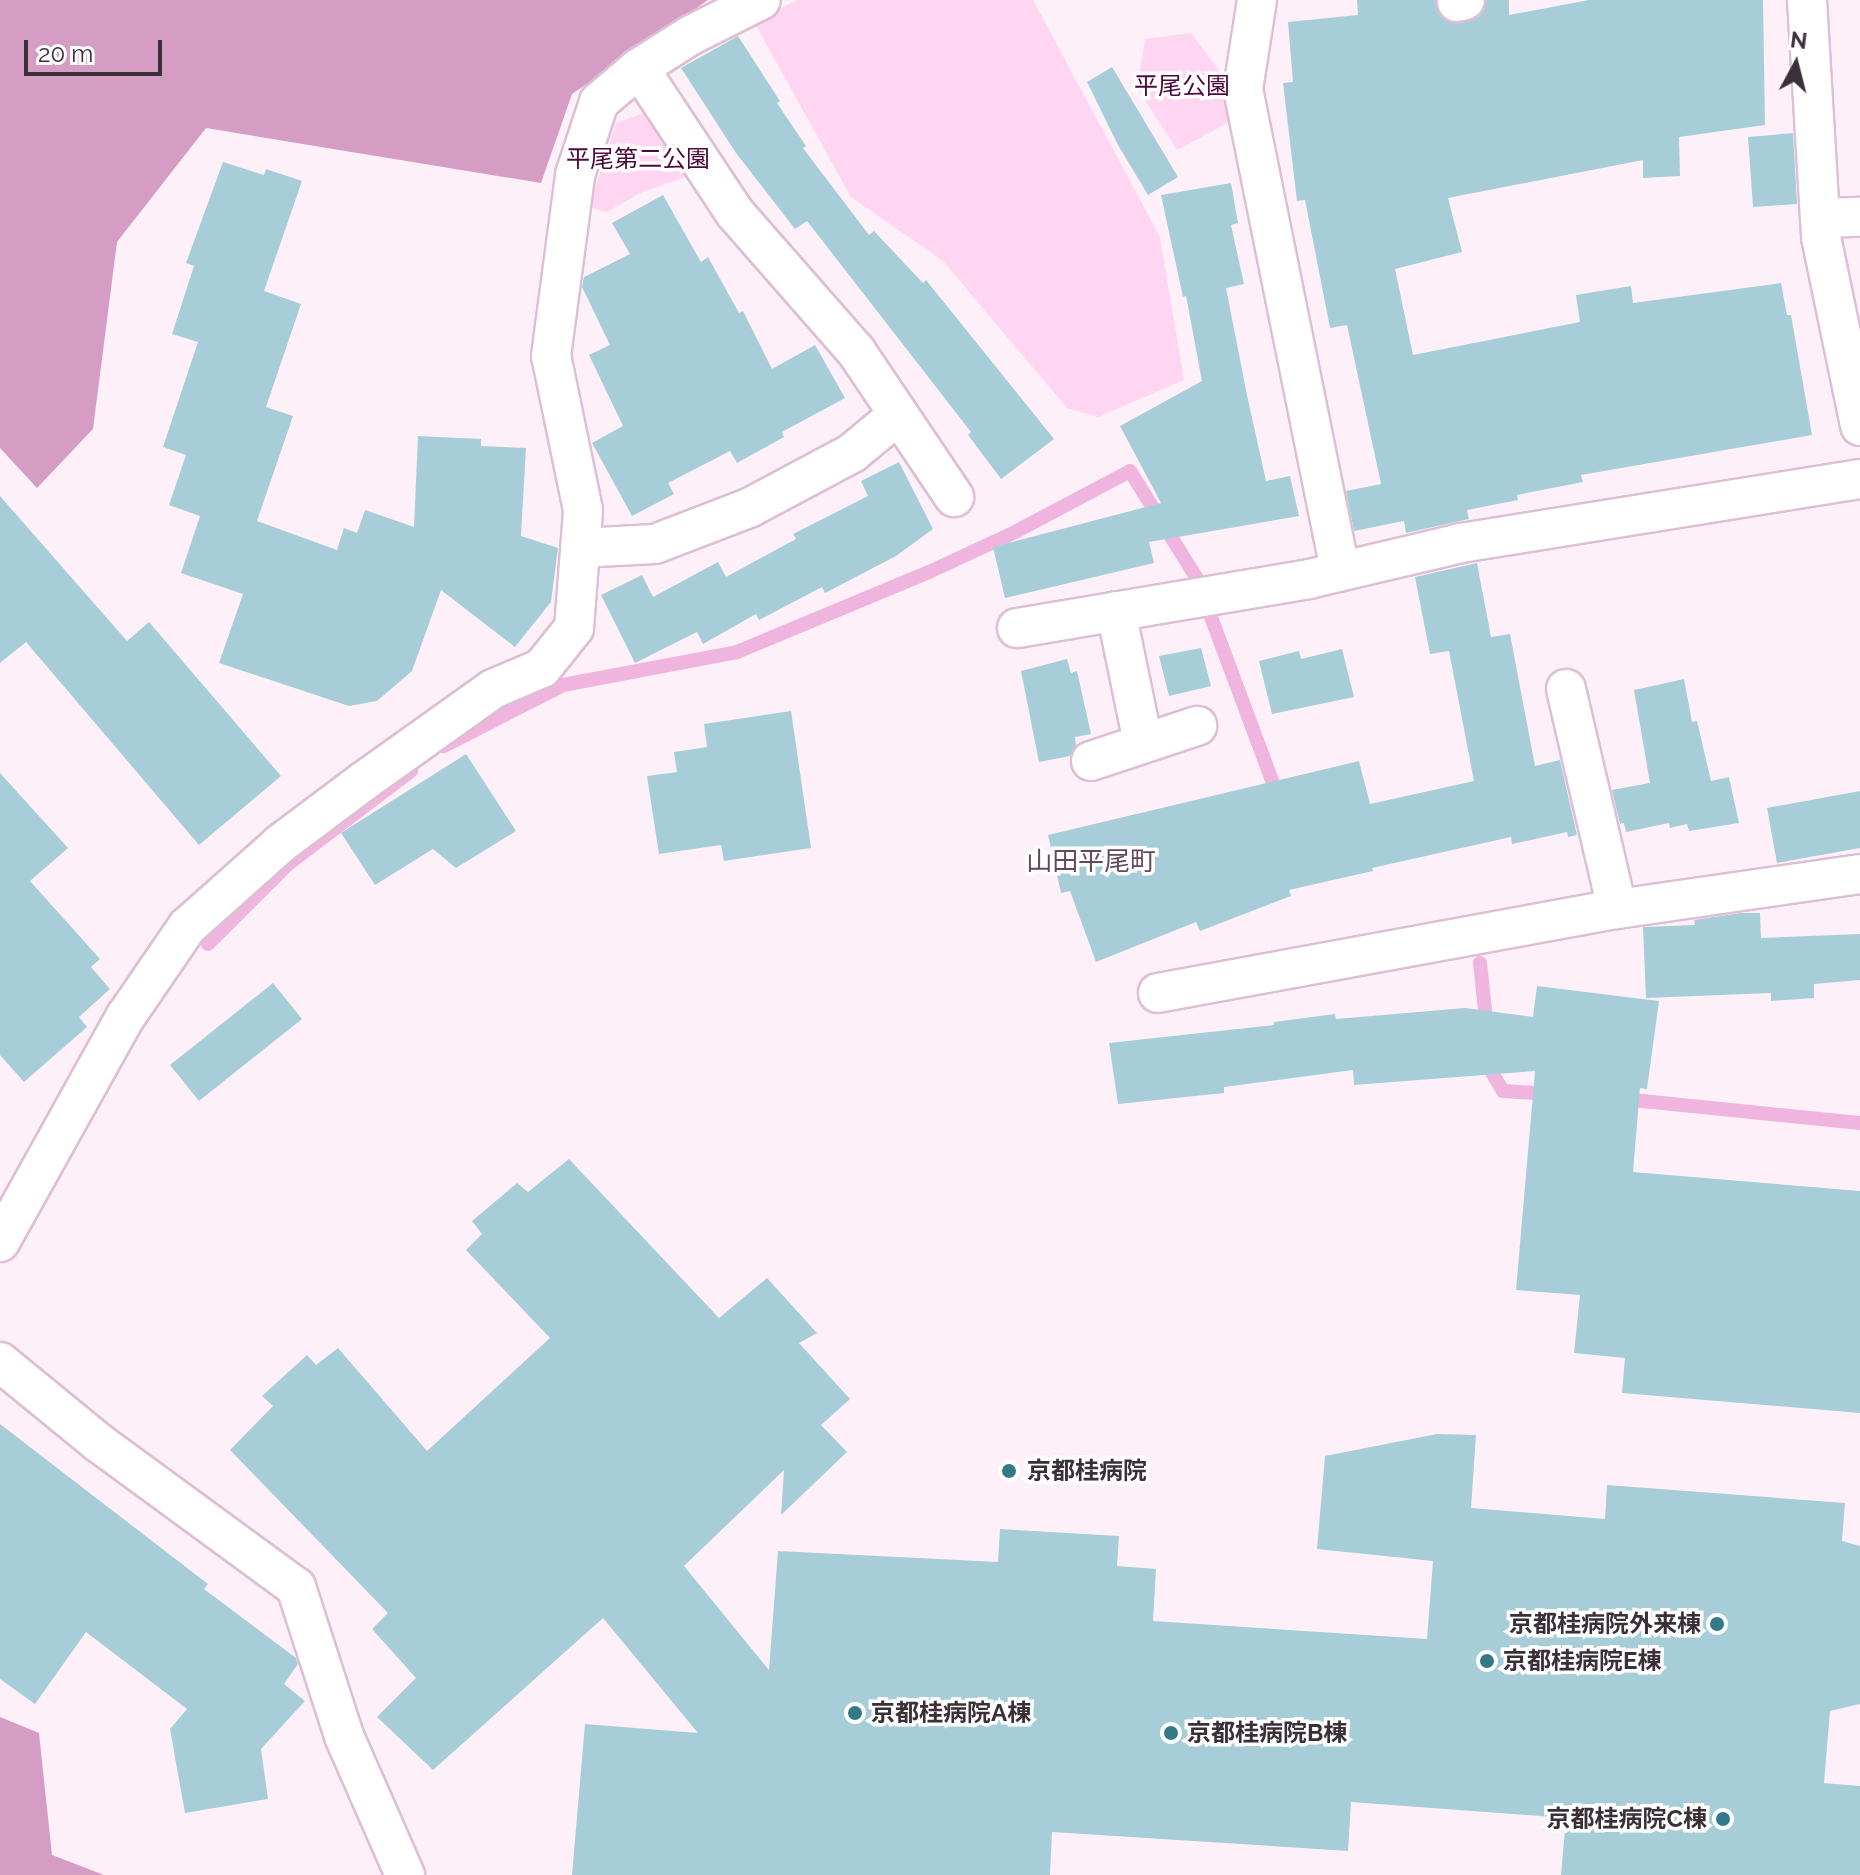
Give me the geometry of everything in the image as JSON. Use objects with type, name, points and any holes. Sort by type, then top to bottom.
[{"type":"street","points":[[0,1242],[126,1016],[187,927],[280,844],[364,781],[493,689],[542,668],[574,628],[583,510],[551,356],[575,175],[599,102],[639,68],[691,35],[761,0]]},
{"type":"street","points":[[1257,0],[1243,89],[1340,571]]},
{"type":"street","points":[[1807,0],[1821,237],[1860,426]]},
{"type":"street","points":[[639,68],[735,213],[856,351],[954,497]]},
{"type":"street","points":[[1822,218],[1860,217]]},
{"type":"street","points":[[580,548],[655,544],[749,508],[852,453],[898,415]]},
{"type":"street","points":[[1017,628],[1340,571],[1461,543],[1729,503],[1860,479]]},
{"type":"street","points":[[1116,611],[1143,742]]},
{"type":"street","points":[[1566,689],[1617,909]]},
{"type":"street","points":[[1091,761],[1197,726]]},
{"type":"street","points":[[1158,993],[1617,909],[1860,874]]},
{"type":"street","points":[[0,1362],[99,1443],[296,1587],[344,1736],[405,1875]]},
{"type":"green space","points":[[797,0],[1033,0],[1160,237],[1184,380],[1098,417],[1067,408],[943,261],[851,197],[754,22]]},
{"type":"green space","name":"平尾公園","points":[[1191,33],[1223,75],[1231,121],[1177,150],[1137,88],[1145,39]]},
{"type":"green space","name":"平尾第二公園","points":[[647,112],[686,177],[640,193],[607,212],[589,207],[616,123]]},
{"type":"shaded area","points":[[0,0],[708,0],[572,94],[541,183],[206,128],[117,242],[93,429],[37,488],[0,448]]},
{"type":"shaded area","points":[[0,1717],[39,1733],[52,1855],[104,1875],[0,1875]]},
{"type":"building","points":[[1357,0],[1436,0],[1442,18],[1462,23],[1480,16],[1486,0],[1509,0],[1509,15],[1589,0],[1763,0],[1765,125],[1679,137],[1680,176],[1643,178],[1643,160],[1448,198],[1462,252],[1395,269],[1413,355],[1580,322],[1576,295],[1631,286],[1633,303],[1781,283],[1787,315],[1791,315],[1812,435],[1581,475],[1583,482],[1517,495],[1518,500],[1467,510],[1469,519],[1406,533],[1404,521],[1354,531],[1346,491],[1381,484],[1347,325],[1330,328],[1305,200],[1297,201],[1283,83],[1293,82],[1288,22],[1358,15]]},
{"type":"building","points":[[738,36],[780,101],[777,103],[806,146],[803,148],[869,235],[874,231],[923,283],[926,280],[1054,439],[1001,479],[968,435],[971,432],[807,221],[795,229],[736,153],[681,68]]},
{"type":"building","points":[[1112,67],[1178,177],[1148,195],[1118,145],[1087,82]]},
{"type":"building","points":[[1793,133],[1797,204],[1753,207],[1748,137]]},
{"type":"building","points":[[223,162],[264,175],[266,169],[302,181],[264,291],[301,304],[266,407],[293,416],[257,521],[337,550],[344,528],[357,533],[365,510],[414,527],[418,436],[481,439],[481,446],[526,448],[521,536],[558,548],[551,602],[515,647],[441,590],[412,671],[377,701],[349,706],[219,663],[243,594],[181,573],[200,516],[169,505],[186,455],[163,447],[198,342],[172,334],[194,266],[186,263]]},
{"type":"building","points":[[1231,183],[1238,223],[1231,225],[1244,284],[1226,288],[1247,395],[1266,481],[1290,476],[1299,516],[1149,542],[1154,563],[1005,598],[993,547],[1161,503],[1120,426],[1202,381],[1186,296],[1183,297],[1161,195]]},
{"type":"building","points":[[663,195],[701,262],[708,257],[739,313],[743,311],[772,369],[815,345],[845,398],[782,432],[784,437],[737,463],[730,451],[668,483],[674,494],[632,516],[592,443],[623,426],[589,355],[610,345],[582,287],[584,277],[630,254],[612,223]]},
{"type":"building","points":[[899,462],[933,529],[896,556],[825,593],[822,587],[759,620],[756,614],[703,644],[697,632],[635,663],[601,595],[642,575],[653,597],[718,562],[726,577],[796,539],[793,534],[868,496],[861,481]]},
{"type":"building","points":[[0,496],[127,641],[149,622],[281,776],[199,845],[26,642],[0,663]]},
{"type":"building","points":[[1477,563],[1491,637],[1510,634],[1535,766],[1560,760],[1577,835],[1568,837],[1567,832],[1512,844],[1511,837],[1372,868],[1373,871],[1289,890],[1291,896],[1200,931],[1196,922],[1096,962],[1070,891],[1061,893],[1048,835],[1359,761],[1370,804],[1474,781],[1449,651],[1430,654],[1415,577]]},
{"type":"building","points":[[1201,648],[1211,686],[1169,696],[1159,656]]},
{"type":"building","points":[[1342,649],[1354,697],[1272,714],[1259,661],[1299,651],[1301,659]]},
{"type":"building","points":[[1067,659],[1071,673],[1077,671],[1091,734],[1075,737],[1076,745],[1070,756],[1039,762],[1021,671]]},
{"type":"building","points":[[1684,679],[1692,722],[1697,721],[1711,781],[1729,777],[1739,823],[1689,831],[1687,824],[1670,828],[1669,823],[1626,832],[1624,823],[1620,824],[1612,790],[1650,783],[1634,690]]},
{"type":"building","points":[[791,711],[811,848],[724,861],[721,845],[659,854],[647,776],[677,772],[674,752],[707,747],[704,724]]},
{"type":"building","points":[[466,754],[516,831],[456,868],[433,849],[375,885],[341,833]]},
{"type":"building","points":[[0,773],[68,848],[30,881],[100,959],[91,967],[110,989],[79,1017],[87,1027],[24,1082],[0,1055]]},
{"type":"building","points":[[1860,791],[1860,848],[1777,863],[1767,808]]},
{"type":"building","points":[[1760,913],[1761,938],[1860,934],[1860,980],[1814,984],[1814,998],[1771,1001],[1771,993],[1646,998],[1643,927],[1695,925],[1694,920]]},
{"type":"building","points":[[273,983],[302,1019],[199,1101],[170,1065]]},
{"type":"building","points":[[1537,986],[1659,1001],[1647,1089],[1640,1088],[1633,1172],[1860,1191],[1860,1413],[1622,1393],[1625,1358],[1574,1353],[1580,1295],[1516,1290],[1535,1071],[1354,1085],[1353,1070],[1224,1087],[1224,1093],[1118,1104],[1109,1043],[1274,1025],[1274,1022],[1335,1014],[1336,1019],[1465,1008],[1533,1017]]},
{"type":"building","points":[[569,1159],[719,1318],[767,1278],[817,1333],[799,1343],[850,1399],[821,1425],[847,1452],[781,1515],[784,1470],[684,1566],[769,1670],[778,1551],[998,1562],[1000,1529],[1119,1536],[1117,1566],[1156,1569],[1153,1621],[1427,1639],[1433,1561],[1317,1549],[1325,1456],[1437,1434],[1476,1435],[1471,1508],[1605,1519],[1607,1485],[1845,1503],[1842,1541],[1860,1546],[1860,1704],[1830,1711],[1824,1783],[1860,1786],[1860,1875],[1561,1875],[1566,1818],[1351,1802],[1348,1851],[1052,1832],[1050,1875],[572,1875],[585,1724],[698,1733],[603,1618],[433,1770],[377,1717],[416,1678],[372,1629],[388,1613],[230,1450],[273,1406],[262,1396],[307,1355],[316,1365],[338,1348],[427,1451],[550,1338],[466,1250],[482,1234],[472,1221],[517,1183],[528,1192]]},
{"type":"building","points":[[0,1424],[208,1584],[204,1589],[296,1658],[298,1664],[284,1684],[305,1701],[261,1749],[268,1799],[185,1813],[170,1729],[187,1709],[86,1632],[35,1704],[0,1679]]},
{"type":"waterway","points":[[444,746],[563,685],[737,652],[929,572],[1015,532],[1130,471],[1196,577],[1278,796]]},
{"type":"waterway","points":[[208,944],[287,865],[411,771]]},
{"type":"waterway","points":[[1480,963],[1487,1030]]},
{"type":"waterway","points":[[1490,1059],[1491,1071],[1503,1091],[1551,1094]]},
{"type":"waterway","points":[[1623,1099],[1860,1123]]},
{"type":"place","name":"京都桂病院","points":[[1009,1471]]},
{"type":"place","name":"京都桂病院外来棟","points":[[1717,1624]]},
{"type":"place","name":"京都桂病院E棟","points":[[1487,1661]]},
{"type":"place","name":"京都桂病院A棟","points":[[855,1713]]},
{"type":"place","name":"京都桂病院B棟","points":[[1171,1733]]},
{"type":"place","name":"京都桂病院C棟","points":[[1723,1819]]},
{"type":"district","name":"山田平尾町","points":[[1091,862]]}]
